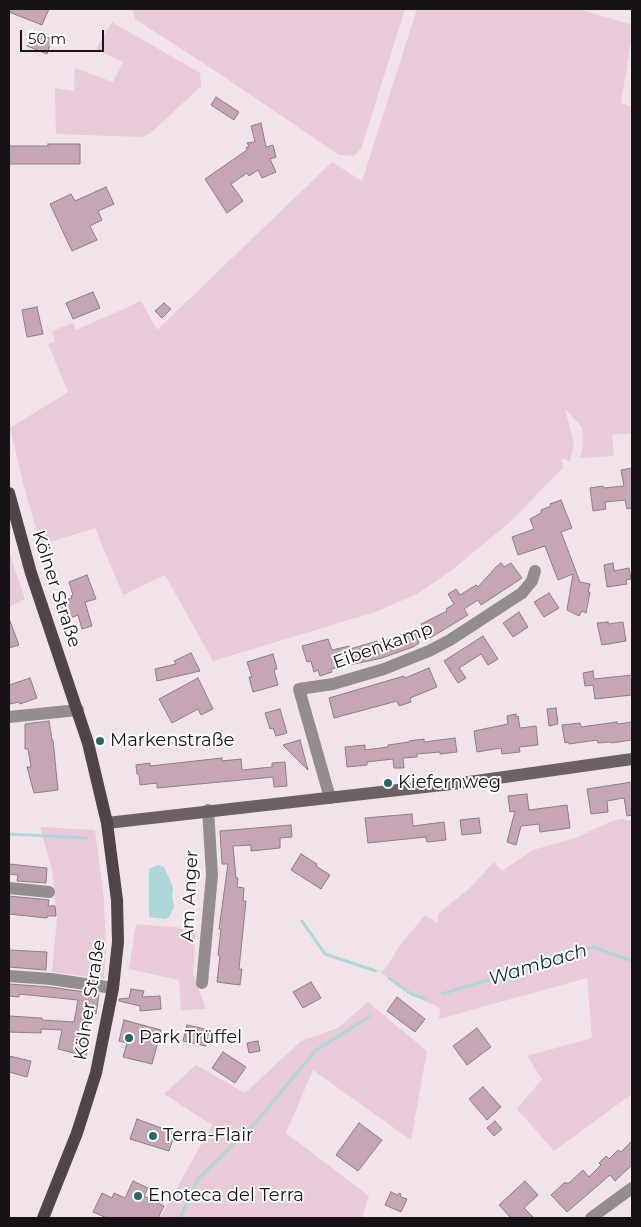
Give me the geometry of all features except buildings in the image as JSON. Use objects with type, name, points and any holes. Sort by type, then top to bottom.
[{"type":"main road","name":"Kölner Straße","points":[[9,493],[31,574],[88,742],[107,822],[117,900],[118,942],[113,988],[96,1074],[77,1133],[43,1218]]},
{"type":"street","name":"Eibenkamp","points":[[330,798],[299,689],[333,684],[367,674],[429,651],[450,640],[522,592],[532,581],[535,571]]},
{"type":"street","points":[[9,717],[78,710]]},
{"type":"street","points":[[107,822],[469,782],[632,759]]},
{"type":"street","name":"Am Anger","points":[[202,983],[212,875],[208,810]]},
{"type":"street","points":[[9,888],[49,892]]},
{"type":"street","points":[[9,976],[51,978],[113,988]]},
{"type":"street","points":[[591,1218],[632,1188]]},
{"type":"shaded area","points":[[133,9],[405,9],[361,149],[353,156],[339,155],[135,19]]},
{"type":"shaded area","points":[[417,9],[578,9],[632,25],[621,103],[632,107],[632,433],[612,435],[614,456],[580,458],[583,443],[582,427],[565,409],[574,443],[570,462],[562,458],[563,468],[510,522],[452,570],[417,594],[375,612],[213,661],[165,575],[123,595],[95,528],[41,545],[24,487],[10,428],[68,392],[48,344],[55,342],[52,331],[73,323],[76,330],[141,301],[157,330],[332,162],[362,181]]},
{"type":"shaded area","points":[[112,22],[200,73],[201,86],[151,133],[142,137],[56,134],[55,88],[74,91],[75,68],[113,82],[123,62],[96,49]]},
{"type":"shaded area","points":[[9,552],[25,599],[9,607]]},
{"type":"shaded area","points":[[622,819],[632,821],[632,1094],[554,1151],[517,1109],[542,1079],[527,1056],[592,1038],[587,978],[439,1019],[440,1008],[408,993],[380,972],[386,968],[398,948],[425,915],[438,923],[438,914],[471,887],[494,862],[502,871],[533,850],[575,838],[612,821]]},
{"type":"shaded area","points":[[40,827],[95,830],[104,899],[106,947],[104,979],[52,972],[57,918],[52,870]]},
{"type":"shaded area","points":[[136,924],[196,929],[193,974],[206,1009],[181,1010],[179,980],[129,969]]},
{"type":"shaded area","points":[[368,1002],[427,1051],[411,1140],[313,1070],[286,1133],[369,1196],[362,1218],[160,1218],[212,1125],[164,1094],[196,1065],[245,1093],[301,1041],[338,1028]]},
{"type":"water","points":[[158,865],[164,867],[173,887],[174,907],[169,917],[165,919],[149,917],[149,869]]},
{"type":"waterway","name":"Wambach","points":[[9,834],[86,838]]},
{"type":"waterway","name":"Wambach","points":[[302,921],[325,954],[376,971]]},
{"type":"waterway","name":"Wambach","points":[[442,994],[593,947],[632,961]]},
{"type":"waterway","name":"Wambach","points":[[389,978],[411,994],[426,999]]},
{"type":"waterway","points":[[180,1218],[198,1179],[257,1121],[315,1051],[370,1016]]},
{"type":"place","name":"Markenstraße","points":[[100,741]]},
{"type":"place","name":"Kiefernweg","points":[[388,783]]},
{"type":"place","name":"Park Trüffel","points":[[129,1038]]},
{"type":"place","name":"Terra-Flair","points":[[153,1136]]},
{"type":"place","name":"Enoteca del Terra","points":[[138,1196]]}]
